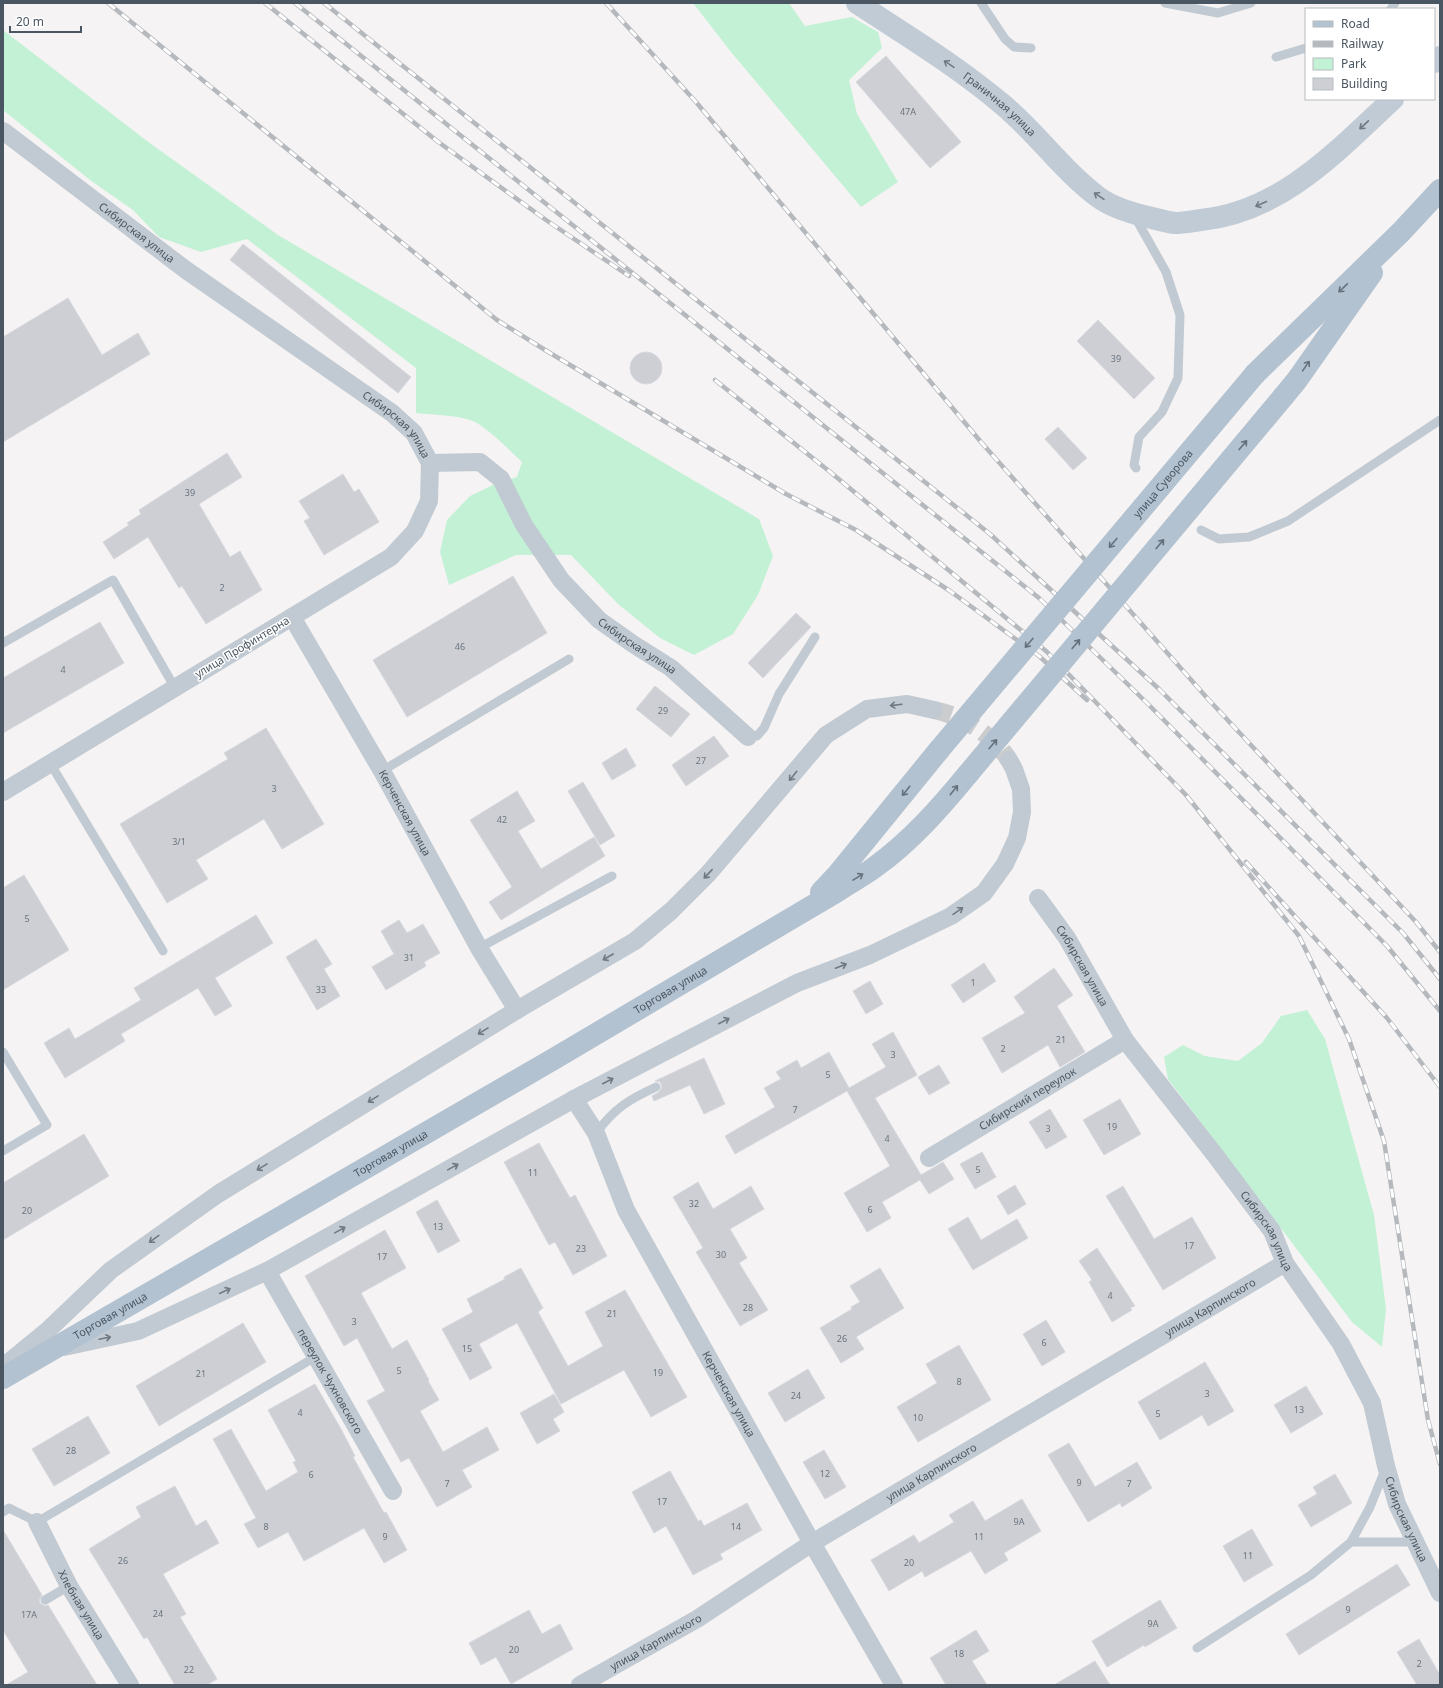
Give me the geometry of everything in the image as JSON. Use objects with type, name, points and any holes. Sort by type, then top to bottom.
[{"type":"main road","name":"улица Суворова","points":[[940,750],[1255,374],[1401,232],[1440,190]]},
{"type":"main road","name":"улица Суворова","points":[[968,774],[1297,380],[1401,232]]},
{"type":"main road","name":"Торговая улица","points":[[776,926],[814,898],[838,874],[940,750]]},
{"type":"main road","name":"Торговая улица","points":[[3,1378],[552,1060],[776,926],[836,892],[875,867],[912,836],[942,806],[968,774]]},
{"type":"street","name":"Граничная улица","points":[[857,3],[968,77],[1003,105],[1068,172],[1099,198],[1133,214],[1176,223],[1209,219],[1241,212],[1266,202],[1298,183],[1343,145],[1392,100]]},
{"type":"street","name":"Сибирская улица","points":[[3,131],[186,270],[392,413],[414,433],[430,463],[480,462],[501,479],[524,525],[561,580],[599,620],[671,668],[748,737]]},
{"type":"street","name":"улица Профинтерна","points":[[3,792],[391,557],[416,531],[429,501],[430,463]]},
{"type":"street","name":"Керченская улица","points":[[292,617],[382,771],[479,948],[517,1010]]},
{"type":"street","points":[[3,1367],[47,1331],[111,1270],[218,1194],[517,1010],[635,942],[671,911],[708,874],[826,735],[867,709],[907,704],[934,710]]},
{"type":"street","points":[[53,1349],[138,1332],[267,1271],[574,1099],[797,983],[870,955],[951,916],[984,893],[1005,864],[1017,838],[1022,812],[1021,790],[1014,769],[1008,760]]},
{"type":"street","name":"Сибирская улица","points":[[1038,898],[1067,938],[1125,1040],[1264,1219],[1272,1231],[1285,1263],[1341,1344],[1372,1403],[1386,1466],[1397,1504],[1440,1593]]},
{"type":"street","name":"Сибирский переулок","points":[[929,1158],[1125,1040]]},
{"type":"street","name":"Керченская улица","points":[[574,1099],[596,1133],[626,1210],[812,1543],[894,1685]]},
{"type":"street","name":"улица Карпинского","points":[[580,1685],[697,1619],[812,1543],[1285,1263]]},
{"type":"street","name":"переулок Чухновского","points":[[267,1271],[393,1491]]},
{"type":"street","name":"Хлебная улица","points":[[37,1522],[69,1586],[130,1685]]},
{"type":"lane","points":[[981,3],[1005,39],[1014,47],[1031,48]]},
{"type":"lane","points":[[1165,3],[1218,13],[1251,3]]},
{"type":"lane","points":[[1276,57],[1305,48]]},
{"type":"lane","points":[[1133,214],[1166,272],[1180,316],[1178,378],[1162,412],[1139,437],[1134,465],[1136,468]]},
{"type":"lane","points":[[1201,530],[1219,539],[1249,537],[1288,521],[1440,420]]},
{"type":"lane","points":[[3,643],[113,580],[175,688]]},
{"type":"lane","points":[[748,737],[758,736],[764,728],[779,694],[815,637]]},
{"type":"lane","points":[[382,771],[569,659]]},
{"type":"lane","points":[[50,763],[163,951]]},
{"type":"lane","points":[[479,948],[612,876]]},
{"type":"lane","points":[[3,1052],[47,1125],[3,1151]]},
{"type":"lane","points":[[596,1133],[616,1109],[628,1100],[656,1087]]},
{"type":"lane","points":[[3,1512],[9,1508],[37,1522],[317,1356]]},
{"type":"lane","points":[[1197,1648],[1311,1575],[1351,1542],[1370,1507],[1386,1466]]},
{"type":"lane","points":[[1351,1542],[1415,1542]]},
{"type":"lane","points":[[45,1600],[69,1586]]},
{"type":"green space","points":[[693,3],[789,3],[805,26],[852,17],[878,32],[882,48],[849,80],[857,114],[898,182],[861,207],[731,52]]},
{"type":"green space","points":[[3,30],[147,141],[278,235],[759,519],[773,556],[758,595],[733,634],[694,655],[660,638],[618,604],[571,555],[516,555],[449,585],[440,552],[447,520],[470,496],[493,485],[517,477],[522,462],[495,436],[471,420],[416,413],[416,368],[247,239],[201,252],[159,237],[133,210],[90,180],[3,110]]},
{"type":"green space","points":[[1307,1010],[1325,1039],[1374,1215],[1386,1309],[1382,1347],[1352,1322],[1168,1079],[1164,1057],[1183,1045],[1205,1056],[1238,1061],[1262,1043],[1281,1016]]},
{"type":"building","points":[[886,56],[961,142],[930,168],[856,82]]},
{"type":"building","points":[[243,244],[411,377],[398,393],[230,260]]},
{"type":"building","points":[[68,298],[102,355],[138,333],[150,354],[3,442],[3,337]]},
{"type":"building","points":[[1098,320],[1155,378],[1134,399],[1077,341]]},
{"type":"building","points":[[643,352],[649,352],[659,359],[662,368],[661,374],[655,381],[649,384],[643,384],[633,377],[630,371],[630,365],[637,355]]},
{"type":"building","points":[[1058,427],[1087,458],[1073,470],[1045,439]]},
{"type":"building","points":[[227,453],[242,477],[199,504],[230,557],[240,551],[262,590],[206,624],[182,586],[179,588],[148,537],[114,559],[103,542],[129,525],[127,523],[141,514],[139,510]]},
{"type":"building","points":[[343,474],[354,492],[359,489],[379,522],[324,555],[304,521],[310,518],[299,501]]},
{"type":"building","points":[[513,576],[547,633],[407,717],[373,660]]},
{"type":"building","points":[[796,613],[811,627],[763,678],[748,663]]},
{"type":"building","points":[[100,622],[124,663],[3,733],[3,678]]},
{"type":"building","points":[[655,686],[690,714],[671,737],[636,709]]},
{"type":"building","points":[[266,728],[324,824],[282,849],[264,819],[196,860],[208,879],[167,903],[120,824],[228,759],[224,753]]},
{"type":"building","points":[[714,736],[729,756],[686,786],[672,765]]},
{"type":"building","points":[[626,748],[636,766],[612,780],[602,763]]},
{"type":"building","points":[[583,782],[615,836],[600,845],[568,791]]},
{"type":"building","points":[[517,791],[535,821],[518,831],[541,869],[594,837],[605,856],[501,920],[489,902],[512,887],[470,820]]},
{"type":"building","points":[[24,875],[69,950],[3,990],[3,888]]},
{"type":"building","points":[[256,915],[273,943],[215,978],[232,1006],[215,1016],[198,988],[121,1034],[125,1041],[65,1078],[44,1043],[69,1028],[75,1039],[141,1000],[134,988]]},
{"type":"building","points":[[399,920],[407,933],[423,924],[440,953],[424,962],[426,966],[386,990],[372,967],[394,954],[381,931]]},
{"type":"building","points":[[316,939],[332,964],[324,969],[340,996],[317,1010],[286,957]]},
{"type":"building","points":[[984,963],[996,981],[963,1003],[951,985]]},
{"type":"building","points":[[1054,968],[1073,995],[1057,1006],[1085,1052],[1060,1067],[1048,1045],[1002,1073],[982,1038],[1025,1013],[1014,997]]},
{"type":"building","points":[[870,981],[883,1004],[866,1014],[853,991]]},
{"type":"building","points":[[893,1032],[917,1075],[875,1098],[921,1175],[943,1162],[954,1179],[929,1194],[920,1180],[882,1202],[891,1218],[867,1232],[844,1193],[890,1166],[847,1091],[735,1154],[725,1136],[775,1107],[764,1088],[781,1079],[776,1072],[797,1060],[801,1068],[829,1052],[849,1088],[886,1067],[872,1044]]},
{"type":"building","points":[[704,1058],[725,1104],[704,1114],[690,1085],[654,1101],[652,1096],[659,1092],[662,1087],[660,1082],[655,1081]]},
{"type":"building","points":[[939,1065],[950,1083],[929,1095],[918,1077]]},
{"type":"building","points":[[1120,1099],[1141,1134],[1104,1155],[1083,1120]]},
{"type":"building","points":[[1050,1109],[1067,1137],[1046,1149],[1029,1122]]},
{"type":"building","points":[[84,1134],[109,1176],[3,1240],[3,1183]]},
{"type":"building","points":[[539,1143],[570,1198],[575,1195],[607,1256],[573,1275],[555,1242],[549,1245],[504,1162]]},
{"type":"building","points":[[982,1152],[996,1177],[975,1189],[960,1164]]},
{"type":"building","points":[[698,1182],[713,1209],[751,1186],[764,1209],[730,1229],[747,1258],[739,1263],[768,1310],[740,1326],[696,1252],[703,1248],[673,1197]]},
{"type":"building","points":[[1015,1185],[1026,1204],[1008,1215],[997,1196]]},
{"type":"building","points":[[1123,1186],[1154,1239],[1192,1217],[1216,1258],[1163,1290],[1106,1196]]},
{"type":"building","points":[[437,1200],[460,1241],[438,1253],[416,1212]]},
{"type":"building","points":[[968,1217],[981,1240],[1017,1219],[1028,1238],[973,1270],[948,1229]]},
{"type":"building","points":[[385,1230],[406,1268],[361,1293],[392,1349],[407,1340],[439,1400],[420,1411],[443,1452],[487,1427],[499,1450],[462,1470],[472,1487],[437,1507],[409,1458],[401,1462],[367,1401],[385,1391],[357,1338],[344,1346],[305,1276]]},
{"type":"building","points":[[1097,1248],[1135,1306],[1130,1308],[1132,1310],[1112,1322],[1089,1282],[1092,1280],[1079,1261]]},
{"type":"building","points":[[521,1268],[543,1308],[538,1312],[568,1366],[603,1346],[585,1312],[625,1290],[687,1397],[651,1417],[624,1370],[561,1404],[517,1323],[479,1344],[492,1368],[470,1380],[442,1329],[473,1312],[467,1299],[505,1279],[504,1277]]},
{"type":"building","points":[[880,1268],[904,1308],[856,1337],[864,1349],[841,1363],[820,1328],[852,1309],[851,1307],[860,1302],[850,1286]]},
{"type":"building","points":[[1046,1320],[1065,1352],[1042,1366],[1023,1334]]},
{"type":"building","points":[[243,1323],[266,1362],[159,1426],[136,1386]]},
{"type":"building","points":[[959,1345],[991,1400],[918,1442],[897,1407],[937,1383],[926,1364]]},
{"type":"building","points":[[1205,1362],[1234,1411],[1208,1426],[1202,1415],[1160,1440],[1138,1402]]},
{"type":"building","points":[[808,1369],[825,1398],[785,1422],[768,1393]]},
{"type":"building","points":[[315,1384],[341,1429],[355,1456],[353,1457],[384,1513],[386,1512],[407,1550],[384,1563],[364,1528],[304,1561],[288,1532],[258,1548],[244,1524],[256,1518],[213,1439],[231,1429],[266,1491],[298,1472],[293,1462],[296,1461],[268,1410]]},
{"type":"building","points":[[1306,1386],[1323,1414],[1291,1433],[1274,1405]]},
{"type":"building","points":[[554,1394],[564,1412],[553,1419],[560,1431],[537,1444],[520,1413]]},
{"type":"building","points":[[88,1416],[110,1453],[54,1486],[32,1449]]},
{"type":"building","points":[[1069,1443],[1095,1487],[1137,1462],[1152,1488],[1122,1507],[1120,1503],[1088,1522],[1048,1455]]},
{"type":"building","points":[[824,1450],[846,1487],[825,1499],[803,1462]]},
{"type":"building","points":[[670,1471],[698,1521],[701,1520],[704,1526],[747,1503],[762,1530],[720,1554],[723,1559],[693,1575],[666,1526],[654,1533],[632,1492]]},
{"type":"building","points":[[1335,1474],[1352,1503],[1311,1527],[1298,1505],[1317,1494],[1313,1487]]},
{"type":"building","points":[[175,1486],[196,1526],[206,1520],[219,1543],[163,1574],[186,1614],[180,1617],[217,1679],[207,1685],[175,1685],[147,1637],[144,1639],[89,1549],[141,1517],[136,1507]]},
{"type":"building","points":[[1022,1499],[1041,1531],[1004,1553],[1008,1560],[985,1574],[971,1551],[925,1577],[922,1571],[889,1591],[871,1560],[914,1535],[919,1543],[954,1522],[949,1515],[973,1501],[985,1521]]},
{"type":"building","points":[[1252,1529],[1273,1565],[1244,1582],[1223,1546]]},
{"type":"building","points":[[3,1530],[42,1595],[39,1600],[40,1603],[45,1606],[48,1605],[97,1685],[6,1685],[28,1672],[3,1630]]},
{"type":"building","points":[[1397,1564],[1410,1585],[1299,1655],[1286,1634]]},
{"type":"building","points":[[1160,1600],[1177,1628],[1145,1647],[1144,1645],[1107,1667],[1092,1641]]},
{"type":"building","points":[[529,1610],[542,1634],[560,1624],[573,1649],[511,1684],[496,1657],[481,1665],[469,1643]]},
{"type":"building","points":[[976,1630],[989,1651],[972,1661],[987,1685],[946,1685],[930,1658]]},
{"type":"building","points":[[1419,1639],[1440,1675],[1440,1685],[1417,1685],[1397,1652]]},
{"type":"building","points":[[1095,1661],[1110,1685],[1054,1685]]},
{"type":"tunnel","points":[[934,710],[956,717],[976,728],[995,742],[1009,760]]},
{"type":"railway","points":[[108,3],[497,320],[786,494],[856,530],[950,591],[1039,656],[1087,700]]},
{"type":"railway","points":[[265,3],[437,141],[546,220],[629,276]]},
{"type":"railway","points":[[295,3],[1039,598],[1147,703],[1387,946],[1440,1011]]},
{"type":"railway","points":[[324,3],[990,534],[1159,689],[1403,933],[1440,979]]},
{"type":"railway","points":[[606,3],[696,102],[981,442],[1208,699],[1416,922],[1440,952]]},
{"type":"railway","points":[[715,380],[829,471],[1046,651],[1186,795],[1299,936],[1349,1039],[1384,1141],[1428,1420],[1440,1464]]},
{"type":"railway","points":[[1246,862],[1387,1018],[1440,1087]]}]
